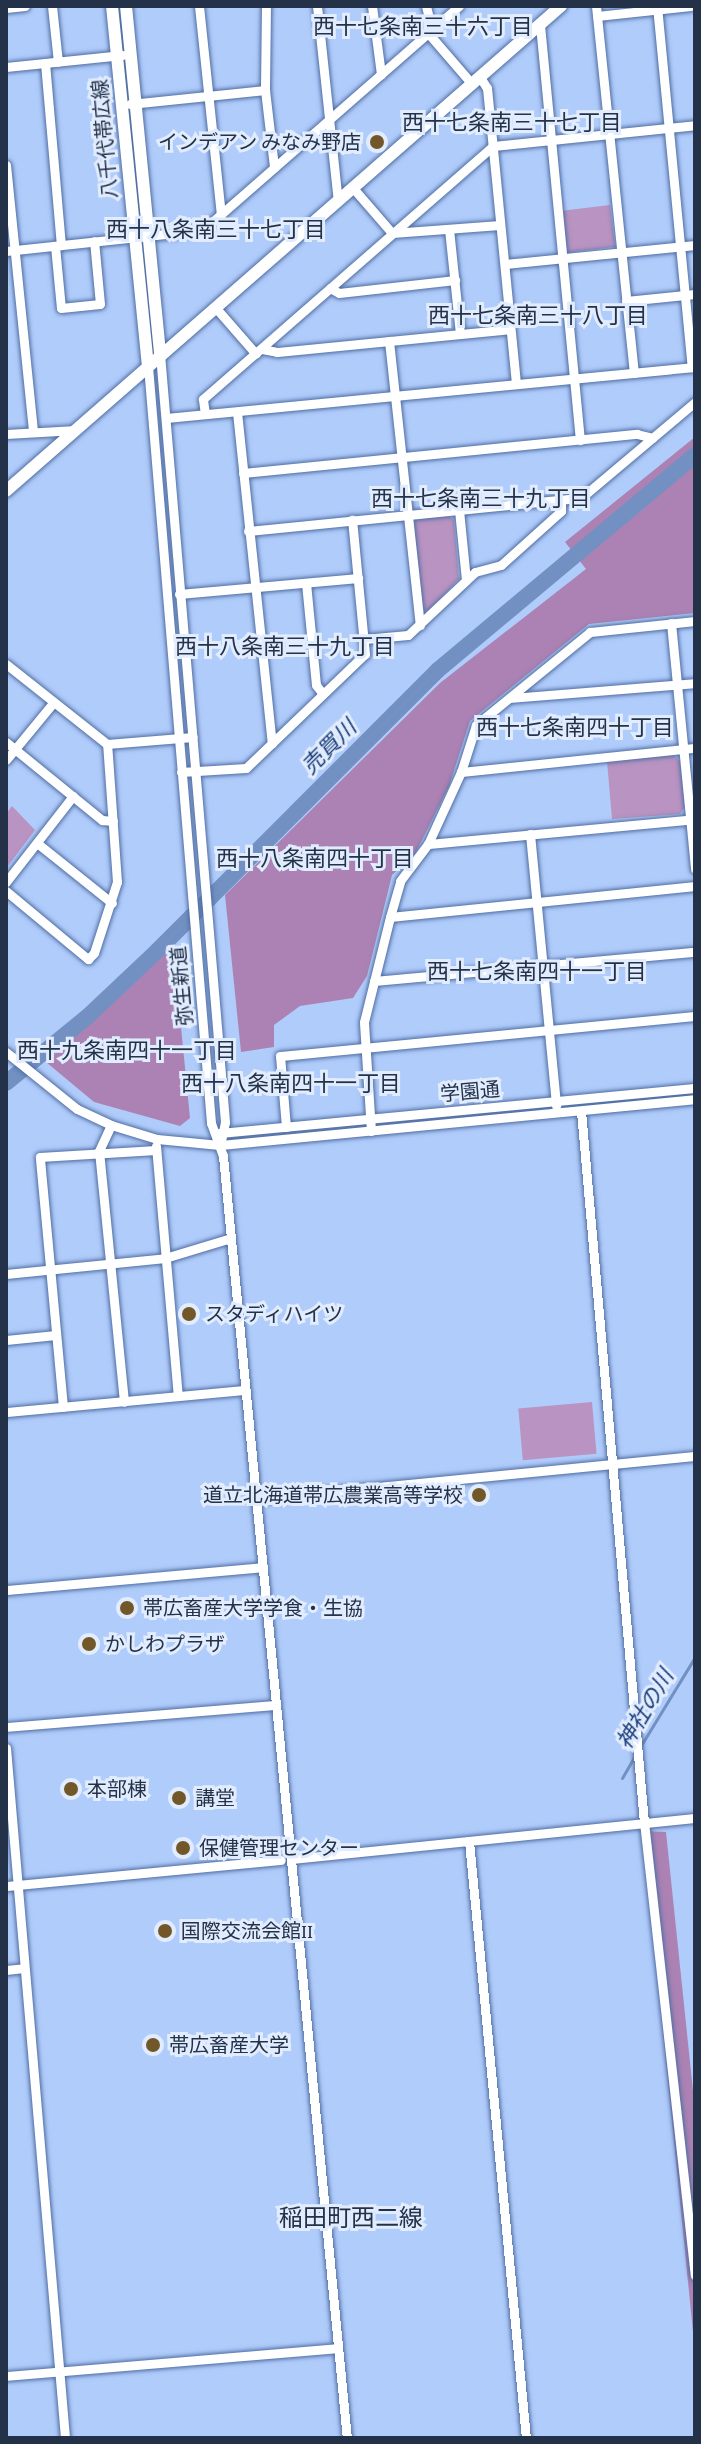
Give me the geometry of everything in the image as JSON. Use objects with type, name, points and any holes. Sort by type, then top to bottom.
[{"type":"main road","name":"八千代帯広線","points":[[112,6],[124,55],[149,236],[160,354]]},
{"type":"main road","name":"八千代帯広線","points":[[124,55],[126,6]]},
{"type":"main road","points":[[6,491],[561,6]]},
{"type":"main road","name":"八千代帯広線","points":[[129,104],[134,237],[148,366]]},
{"type":"street","points":[[6,8],[25,6]]},
{"type":"street","points":[[52,6],[58,62]]},
{"type":"street","points":[[199,6],[221,215]]},
{"type":"street","points":[[266,6],[265,90],[274,167]]},
{"type":"street","points":[[317,6],[338,201]]},
{"type":"street","points":[[372,6],[381,74]]},
{"type":"street","points":[[426,6],[430,32],[487,88],[516,384]]},
{"type":"street","points":[[10,251],[203,230],[459,6]]},
{"type":"street","points":[[634,373],[597,11],[690,6]]},
{"type":"street","points":[[166,418],[694,367],[684,296],[657,8]]},
{"type":"street","points":[[540,25],[580,440]]},
{"type":"street","points":[[6,67],[124,55]]},
{"type":"street","points":[[45,63],[61,308],[100,304],[94,241]]},
{"type":"street","points":[[129,104],[265,90]]},
{"type":"street","points":[[205,414],[203,399],[493,146],[695,125]]},
{"type":"street","points":[[6,165],[10,251],[33,431]]},
{"type":"street","points":[[353,188],[392,233]]},
{"type":"street","points":[[392,233],[500,225]]},
{"type":"street","points":[[449,229],[460,333]]},
{"type":"street","points":[[505,264],[695,245]]},
{"type":"street","points":[[330,288],[339,293],[455,280]]},
{"type":"street","points":[[626,301],[695,294]]},
{"type":"street","points":[[215,307],[259,351],[277,352],[510,329]]},
{"type":"street","points":[[389,341],[405,515],[420,625]]},
{"type":"street","name":"弥生新道","points":[[160,354],[209,928],[219,1134]]},
{"type":"street","name":"弥生新道","points":[[148,366],[190,880],[220,1145]]},
{"type":"street","points":[[248,531],[581,498],[695,402]]},
{"type":"street","points":[[237,412],[253,588],[272,743]]},
{"type":"street","points":[[6,434],[76,430]]},
{"type":"street","points":[[243,473],[637,434],[653,438]]},
{"type":"street","points":[[364,639],[408,635],[466,580],[501,565],[561,511],[561,501]]},
{"type":"street","points":[[459,510],[466,580]]},
{"type":"street","points":[[181,772],[246,768],[365,654],[352,520]]},
{"type":"street","points":[[168,595],[358,578]]},
{"type":"street","points":[[306,583],[316,685],[323,694]]},
{"type":"street","points":[[371,1131],[364,1022],[390,917],[400,881],[428,844],[461,772],[476,725],[590,632],[695,621]]},
{"type":"street","points":[[671,623],[695,869]]},
{"type":"street","points":[[6,664],[107,744],[193,737]]},
{"type":"street","points":[[510,698],[695,683]]},
{"type":"street","points":[[6,760],[10,746],[53,703]]},
{"type":"street","points":[[6,891],[88,959],[112,903],[117,882],[107,744]]},
{"type":"street","points":[[10,746],[102,820],[113,821]]},
{"type":"street","points":[[461,772],[695,748]]},
{"type":"street","points":[[6,882],[73,796]]},
{"type":"street","points":[[428,844],[692,819]]},
{"type":"street","points":[[530,834],[556,1107]]},
{"type":"street","points":[[37,843],[112,903]]},
{"type":"street","points":[[390,917],[695,886]]},
{"type":"street","points":[[374,981],[695,952]]},
{"type":"street","points":[[286,1127],[280,1056],[695,1016]]},
{"type":"street","name":"学園通","points":[[9,1054],[77,1109],[111,1125],[157,1139],[220,1145],[371,1131],[695,1088]]},
{"type":"street","name":"学園通","points":[[201,1141],[219,1134],[286,1127],[556,1107],[581,1111],[695,1099]]},
{"type":"street","points":[[581,1111],[644,1822],[695,2275]]},
{"type":"street","points":[[111,1125],[99,1151],[124,1402]]},
{"type":"street","points":[[157,1139],[178,1396]]},
{"type":"street","points":[[220,1145],[276,1705],[286,1859],[347,2438]]},
{"type":"street","points":[[63,1407],[40,1157],[99,1151],[156,1150]]},
{"type":"street","points":[[6,1274],[165,1258],[231,1238]]},
{"type":"street","points":[[6,1340],[56,1335]]},
{"type":"street","points":[[6,1412],[245,1390]]},
{"type":"street","points":[[255,1499],[695,1456]]},
{"type":"street","points":[[6,1590],[263,1567]]},
{"type":"street","points":[[6,1727],[276,1705]]},
{"type":"street","points":[[6,1748],[11,1886],[24,1968],[65,2438]]},
{"type":"street","points":[[11,1886],[695,1818]]},
{"type":"street","points":[[469,1841],[526,2438]]},
{"type":"street","points":[[6,1970],[24,1968]]},
{"type":"street","points":[[6,2376],[338,2348]]},
{"type":"shaded area","points":[[610,205],[615,247],[567,253],[562,211]]},
{"type":"shaded area","points":[[695,437],[695,613],[589,624],[470,721],[449,786],[415,854],[392,875],[367,976],[353,998],[300,1006],[274,1025],[274,1047],[241,1052],[225,895],[440,683],[586,569],[565,542]]},
{"type":"shaded area","points":[[447,515],[454,520],[459,579],[428,611],[419,608],[410,521]]},
{"type":"shaded area","points":[[673,755],[680,761],[685,807],[680,814],[612,819],[607,761]]},
{"type":"shaded area","points":[[12,806],[35,830],[7,867],[6,814]]},
{"type":"shaded area","points":[[173,946],[190,1118],[180,1126],[94,1102],[46,1062]]},
{"type":"shaded area","points":[[592,1402],[597,1454],[523,1460],[518,1408]]},
{"type":"shaded area","points":[[643,1831],[666,1832],[695,2110],[695,2352]]},
{"type":"waterway","name":"売買川","points":[[6,1083],[87,1017],[158,950],[438,670],[695,455]]},
{"type":"waterway","name":"神社の川","points":[[640,1747],[695,1657]]},
{"type":"waterway","name":"神社の川","points":[[622,1778],[634,1757]]},
{"type":"place","name":"インデアン みなみ野店","points":[[377,142]]},
{"type":"place","name":"スタディハイツ","points":[[189,1314]]},
{"type":"place","name":"道立北海道帯広農業高等学校","points":[[479,1495]]},
{"type":"place","name":"帯広畜産大学学食・生協","points":[[127,1608]]},
{"type":"place","name":"かしわプラザ","points":[[89,1644]]},
{"type":"place","name":"本部棟","points":[[71,1789]]},
{"type":"place","name":"講堂","points":[[179,1798]]},
{"type":"place","name":"保健管理センター","points":[[183,1848]]},
{"type":"place","name":"国際交流会館II","points":[[165,1931]]},
{"type":"place","name":"帯広畜産大学","points":[[153,2045]]},
{"type":"district","name":"西十七条南三十六丁目","points":[[423,27]]},
{"type":"district","name":"西十七条南三十七丁目","points":[[512,123]]},
{"type":"district","name":"西十八条南三十七丁目","points":[[216,230]]},
{"type":"district","name":"西十七条南三十八丁目","points":[[538,316]]},
{"type":"district","name":"西十七条南三十九丁目","points":[[481,499]]},
{"type":"district","name":"西十八条南三十九丁目","points":[[285,647]]},
{"type":"district","name":"西十七条南四十丁目","points":[[575,728]]},
{"type":"district","name":"西十八条南四十丁目","points":[[315,859]]},
{"type":"district","name":"西十七条南四十一丁目","points":[[537,972]]},
{"type":"district","name":"西十九条南四十一丁目","points":[[127,1051]]},
{"type":"district","name":"西十八条南四十一丁目","points":[[291,1084]]},
{"type":"district","name":"稲田町西二線","points":[[351,2218]]}]
